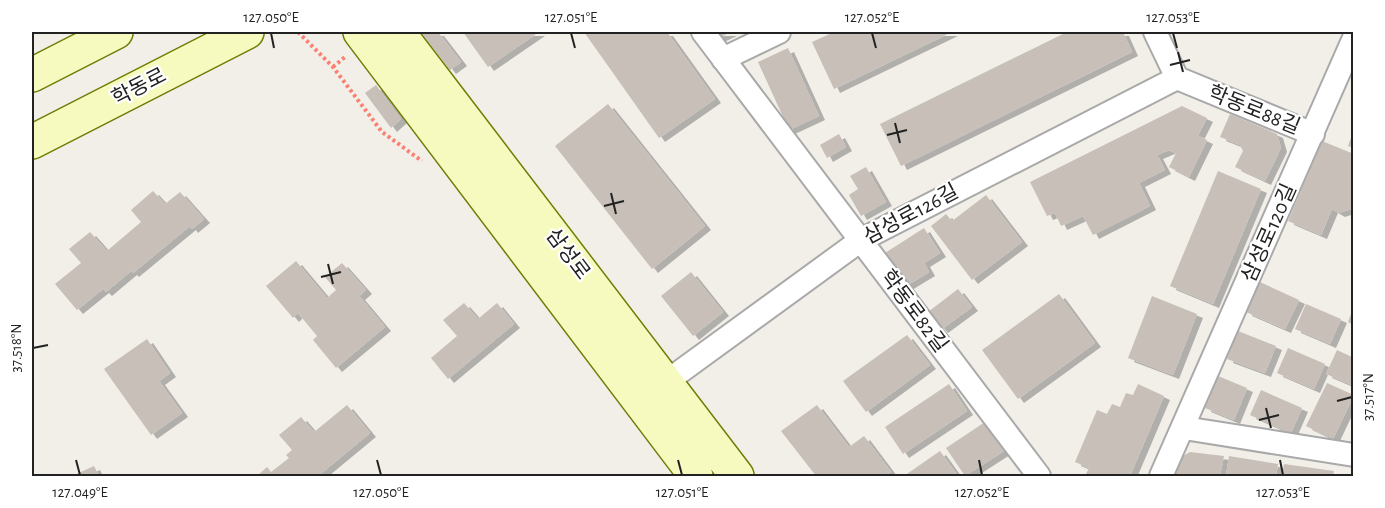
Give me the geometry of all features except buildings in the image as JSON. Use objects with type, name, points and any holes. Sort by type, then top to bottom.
[{"type":"main road","points":[[32,75],[116,32]]},
{"type":"main road","name":"학동로","points":[[32,142],[247,32]]},
{"type":"main road","name":"삼성로","points":[[360,32],[696,477]]},
{"type":"main road","name":"삼성로","points":[[398,32],[737,477]]},
{"type":"street","name":"학동로82길","points":[[703,32],[1039,477]]},
{"type":"street","points":[[723,59],[779,32]]},
{"type":"street","points":[[1155,32],[1177,78]]},
{"type":"street","name":"삼성로120길","points":[[1161,477],[1313,134],[1353,38]]},
{"type":"street","name":"삼성로126길","points":[[666,382],[861,240],[1177,78]]},
{"type":"street","name":"학동로88길","points":[[1177,78],[1313,134]]},
{"type":"street","points":[[1184,428],[1353,455]]}]
